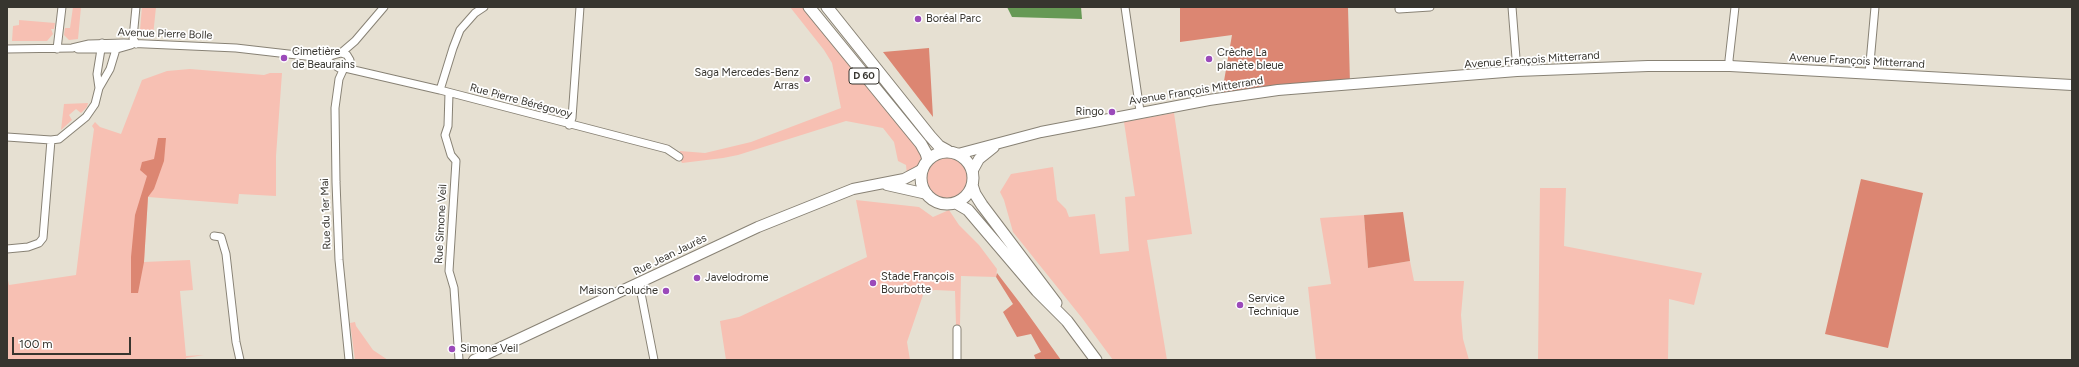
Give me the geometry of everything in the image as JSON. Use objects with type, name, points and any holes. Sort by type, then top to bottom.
[{"type":"main road","name":"D 60","points":[[809,7],[921,144],[926,153],[925,164]]},
{"type":"main road","name":"D 60","points":[[826,7],[839,21],[930,136],[939,146],[953,152]]},
{"type":"main road","points":[[831,7],[839,21]]},
{"type":"main road","name":"Avenue François Mitterrand","points":[[953,152],[998,144],[1041,132],[1140,111],[1278,90],[1516,72],[1648,66],[1730,66],[2072,85]]},
{"type":"main road","points":[[972,170],[979,159],[998,144]]},
{"type":"main road","points":[[927,194],[921,179],[925,164],[938,153],[953,152],[966,159],[972,170],[972,185],[975,194],[982,205],[1052,296],[1067,321],[1096,360]]},
{"type":"main road","name":"Rue Jean Jaurès","points":[[474,360],[708,249],[802,208],[853,189],[904,179],[925,164]]},
{"type":"main road","points":[[881,184],[927,194],[940,203],[956,203],[968,210],[1037,291],[1067,321]]},
{"type":"main road","points":[[956,203],[966,196],[972,185]]},
{"type":"street","points":[[57,49],[62,7]]},
{"type":"street","points":[[134,44],[133,38],[136,7]]},
{"type":"street","points":[[336,65],[335,60],[339,54],[355,41],[384,7]]},
{"type":"street","points":[[440,90],[454,43],[460,30],[475,13],[484,7]]},
{"type":"street","points":[[569,125],[572,118],[580,7]]},
{"type":"street","points":[[1125,7],[1140,111]]},
{"type":"street","points":[[1400,9],[1430,7]]},
{"type":"street","points":[[1512,7],[1516,72]]},
{"type":"street","points":[[1730,66],[1729,60],[1735,7]]},
{"type":"street","points":[[1869,74],[1875,7]]},
{"type":"street","name":"Rue du 1er Mai","points":[[349,360],[339,260],[335,108],[339,78],[350,59],[355,41]]},
{"type":"street","name":"Avenue Pierre Bolle","points":[[7,49],[57,49],[79,46],[116,46],[134,44],[236,48],[323,58],[339,54]]},
{"type":"street","points":[[99,88],[97,74],[102,46]]},
{"type":"street","points":[[7,137],[51,140],[59,138],[86,117],[95,104],[99,88],[110,69],[116,46]]},
{"type":"street","points":[[339,54],[350,59],[357,69]]},
{"type":"street","name":"Avenue Pierre Bolle","points":[[323,58],[339,68],[345,68]]},
{"type":"street","name":"Rue Pierre Bérégovoy","points":[[345,68],[357,69],[440,90],[667,150],[679,158]]},
{"type":"street","name":"Rue Simone Veil","points":[[448,93],[448,126],[445,135],[451,155],[456,160],[449,271],[454,288],[458,360]]},
{"type":"street","points":[[7,250],[28,247],[39,243],[43,238],[51,140]]},
{"type":"street","points":[[214,236],[221,237],[226,254],[236,342],[240,360]]},
{"type":"street","points":[[639,283],[654,360]]},
{"type":"street","points":[[957,329],[957,360]]},
{"type":"shaded area","points":[[73,7],[81,7],[78,39],[69,40],[64,35],[65,28],[70,28]]},
{"type":"shaded area","points":[[142,7],[156,7],[153,36],[142,36],[140,30]]},
{"type":"shaded area","points":[[790,7],[804,7],[916,143],[922,155],[918,167],[907,175],[906,165],[898,161],[894,142],[883,128],[846,121],[738,155],[682,163],[679,157],[680,151],[705,153],[751,142],[841,108],[832,63],[824,50]]},
{"type":"shaded area","points":[[1007,7],[1081,7],[1082,19],[1012,17]]},
{"type":"shaded area","points":[[1180,7],[1348,7],[1350,84],[1224,98],[1224,81],[1232,35],[1180,42]]},
{"type":"shaded area","points":[[19,20],[55,23],[54,29],[51,29],[53,34],[47,41],[12,41],[13,26],[19,25]]},
{"type":"shaded area","points":[[929,48],[933,117],[883,52]]},
{"type":"shaded area","points":[[190,69],[264,75],[270,73],[282,73],[276,156],[276,196],[239,194],[238,204],[148,197],[144,262],[190,260],[193,290],[180,291],[186,356],[204,355],[186,358],[186,360],[7,360],[7,275],[9,285],[76,275],[94,129],[92,126],[95,122],[100,127],[121,134],[142,80],[167,71]]},
{"type":"shaded area","points":[[88,103],[87,107],[81,113],[76,109],[69,115],[72,120],[61,130],[64,104]]},
{"type":"shaded area","points":[[1174,113],[1192,234],[1147,240],[1167,360],[1113,360],[1082,318],[1013,232],[1004,200],[1000,192],[1011,174],[1053,167],[1057,200],[1066,209],[1069,217],[1095,214],[1100,254],[1129,251],[1125,197],[1135,196],[1124,122]]},
{"type":"shaded area","points":[[158,138],[166,138],[164,161],[154,189],[148,197],[144,262],[138,293],[131,293],[131,257],[135,215],[147,176],[140,170],[142,162],[154,159]]},
{"type":"shaded area","points":[[944,157],[952,157],[963,163],[969,174],[969,182],[963,193],[952,199],[944,199],[933,193],[927,182],[927,174],[933,163]]},
{"type":"shaded area","points":[[1861,179],[1923,193],[1888,348],[1825,334]]},
{"type":"shaded area","points":[[1540,188],[1566,188],[1564,246],[1702,273],[1694,305],[1669,299],[1668,360],[1538,360]]},
{"type":"shaded area","name":"Stade François Bourbotte","points":[[856,200],[919,207],[933,217],[949,210],[959,225],[979,245],[997,269],[996,277],[961,276],[960,325],[956,325],[955,291],[935,290],[924,292],[907,342],[910,360],[726,360],[720,321],[739,317],[867,257]]},
{"type":"shaded area","points":[[1403,212],[1410,261],[1368,268],[1364,215]]},
{"type":"shaded area","points":[[1364,215],[1368,268],[1410,261],[1414,281],[1464,281],[1461,315],[1463,339],[1469,360],[1316,360],[1308,287],[1331,284],[1320,218]]},
{"type":"shaded area","points":[[997,273],[1061,360],[1036,360],[1034,355],[1041,352],[1031,334],[1017,337],[1003,312],[1013,304],[996,277]]},
{"type":"shaded area","points":[[355,322],[356,326],[373,350],[388,360],[355,360],[350,323]]},
{"type":"place","name":"Boréal Parc","points":[[918,19]]},
{"type":"place","name":"Cimetière de Beaurains","points":[[284,58]]},
{"type":"place","name":"Crèche La planète bleue","points":[[1209,59]]},
{"type":"place","name":"Saga Mercedes-Benz Arras","points":[[807,79]]},
{"type":"place","name":"Ringo","points":[[1112,112]]},
{"type":"place","name":"Javelodrome","points":[[697,278]]},
{"type":"place","name":"Stade François Bourbotte","points":[[873,283]]},
{"type":"place","name":"Maison Coluche","points":[[666,291]]},
{"type":"place","name":"Service Technique","points":[[1240,305]]},
{"type":"place","name":"Simone Veil","points":[[452,349]]}]
